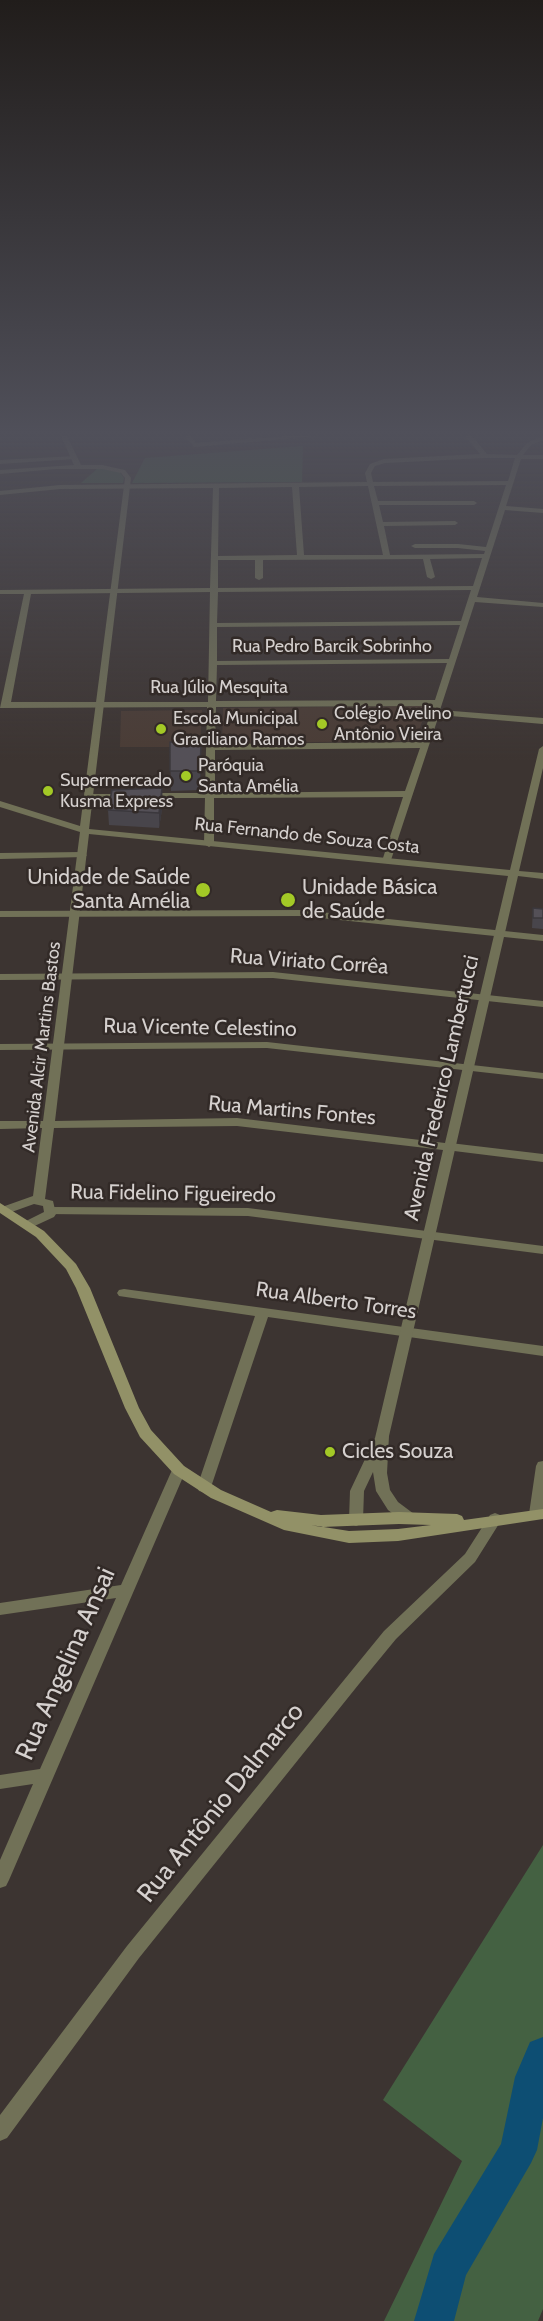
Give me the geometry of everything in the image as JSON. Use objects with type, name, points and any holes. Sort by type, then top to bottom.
[{"type":"main road","points":[[3,1209],[53,1245],[75,1273],[86,1293],[137,1420],[156,1447],[179,1470],[204,1487],[289,1526],[331,1535],[398,1535],[539,1514]]},
{"type":"main road","points":[[249,1509],[308,1520],[409,1518],[490,1520]]},
{"type":"main road","points":[[356,1520],[398,1535]]},
{"type":"street","name":"Avenida Alcir Martins Bastos","points":[[39,1200],[120,544]]},
{"type":"street","points":[[209,843],[214,544]]},
{"type":"street","points":[[300,544],[301,557]]},
{"type":"street","points":[[385,544],[387,556]]},
{"type":"street","points":[[387,861],[490,544]]},
{"type":"street","points":[[415,546],[487,552]]},
{"type":"street","points":[[214,558],[426,556],[487,552]]},
{"type":"street","points":[[426,556],[431,577]]},
{"type":"street","points":[[259,557],[259,578]]},
{"type":"street","points":[[0,592],[476,588]]},
{"type":"street","points":[[3,705],[28,592]]},
{"type":"street","points":[[472,599],[543,605]]},
{"type":"street","points":[[213,625],[464,623]]},
{"type":"street","name":"Rua Pedro Barcik Sobrinho","points":[[213,663],[452,661]]},
{"type":"street","name":"Rua Júlio Mesquita","points":[[3,705],[212,704],[437,708],[543,721]]},
{"type":"street","points":[[211,747],[424,746]]},
{"type":"street","name":"Avenida Frederico Lambertucci","points":[[409,1518],[393,1506],[383,1491],[380,1473],[382,1436],[543,749]]},
{"type":"street","points":[[89,797],[409,794]]},
{"type":"street","name":"Rua Fernando de Souza Costa","points":[[0,804],[85,831],[543,876]]},
{"type":"street","points":[[0,856],[82,855]]},
{"type":"street","points":[[0,914],[298,913],[543,938]]},
{"type":"street","name":"Rua Viriato Corrêa","points":[[0,977],[273,975],[543,1004]]},
{"type":"street","name":"Rua Vicente Celestino","points":[[0,1047],[273,1045],[543,1076]]},
{"type":"street","name":"Rua Martins Fontes","points":[[0,1125],[237,1122],[543,1158]]},
{"type":"street","points":[[3,1209],[27,1201],[39,1200],[49,1204],[51,1211],[45,1218],[28,1225]]},
{"type":"street","name":"Rua Fidelino Figueiredo","points":[[51,1211],[236,1211],[543,1250]]},
{"type":"street","name":"Rua Alberto Torres","points":[[124,1293],[543,1351]]},
{"type":"street","points":[[204,1487],[263,1312]]},
{"type":"street","name":"Avenida Frederico Lambertucci","points":[[356,1520],[357,1491],[382,1436]]},
{"type":"street","points":[[539,1514],[543,1466]]},
{"type":"street","name":"Rua Angelina Ansai","points":[[0,1880],[179,1470]]},
{"type":"street","name":"Rua Antônio Dalmarco","points":[[0,2131],[133,1952],[390,1635],[470,1558],[490,1520]]},
{"type":"street","points":[[0,1609],[127,1590]]},
{"type":"street","points":[[0,1782],[46,1775]]},
{"type":"shaded area","name":"Colégio Avelino Antônio Vieira","points":[[428,706],[415,741],[222,743],[223,708]]},
{"type":"shaded area","name":"Escola Municipal Graciliano Ramos","points":[[202,710],[200,747],[120,747],[121,711]]},
{"type":"green space","points":[[543,1845],[543,2309],[538,2321],[384,2321],[462,2161],[383,2100]]},
{"type":"building","points":[[170,742],[201,743],[200,771],[170,771]]},
{"type":"building","points":[[162,788],[159,813],[108,810],[112,790]]},
{"type":"building","points":[[533,908],[543,909],[543,918],[533,918]]},
{"type":"waterway","points":[[434,2321],[448,2268],[518,2150],[533,2077],[543,2054]]},
{"type":"place","name":"Colégio Avelino Antônio Vieira","points":[[322,724]]},
{"type":"place","name":"Escola Municipal Graciliano Ramos","points":[[161,729]]},
{"type":"place","name":"Paróquia Santa Amélia","points":[[186,776]]},
{"type":"place","name":"Supermercado Kusma Express","points":[[48,791]]},
{"type":"place","name":"Unidade de Saúde Santa Amélia","points":[[203,890]]},
{"type":"place","name":"Unidade Básica de Saúde","points":[[288,900]]},
{"type":"place","name":"Cicles Souza","points":[[330,1452]]}]
